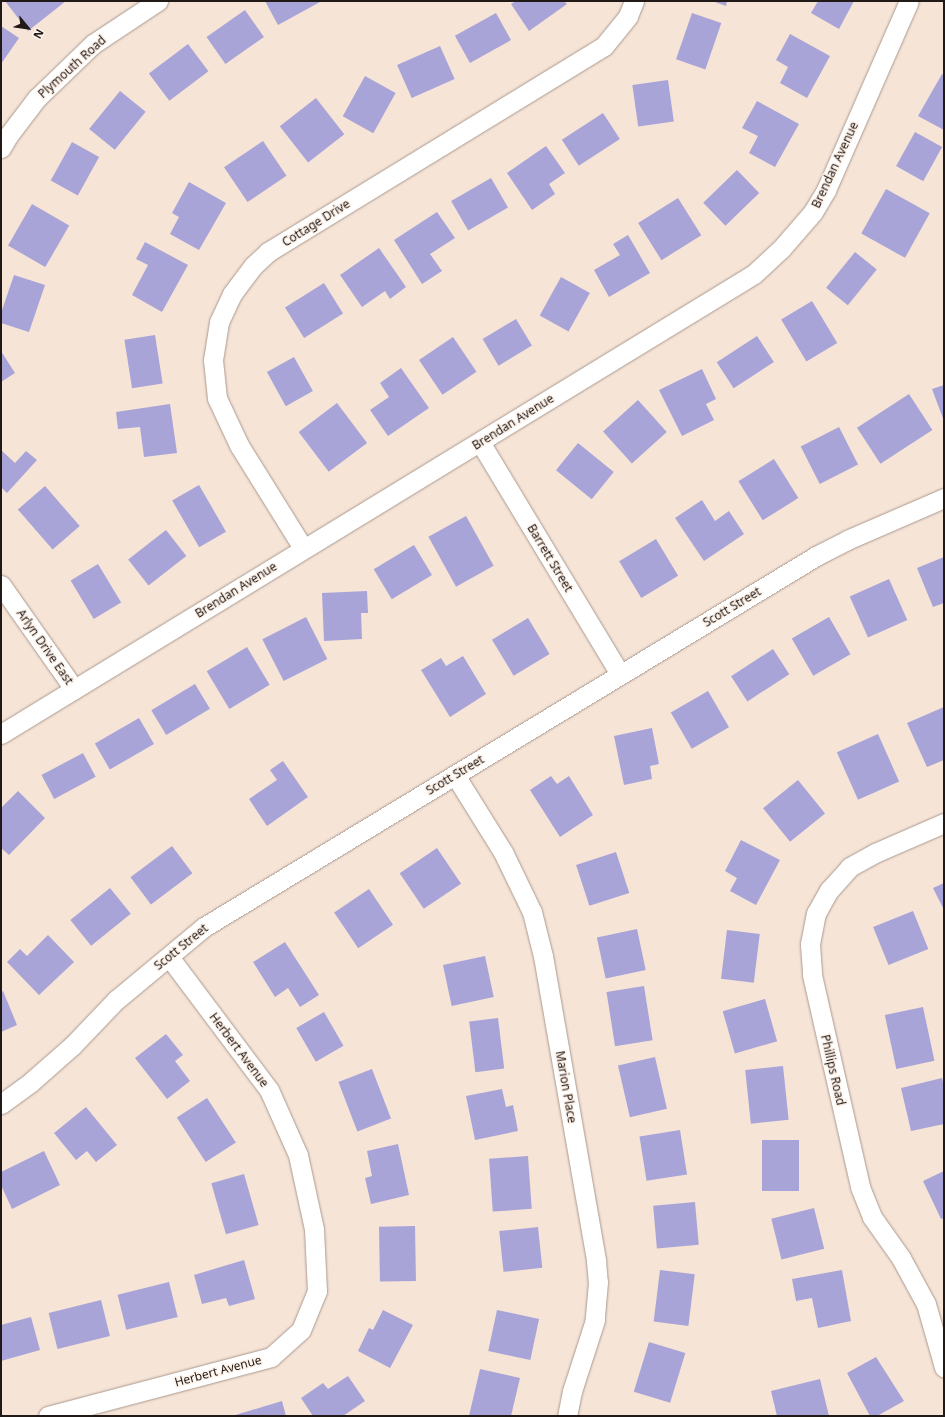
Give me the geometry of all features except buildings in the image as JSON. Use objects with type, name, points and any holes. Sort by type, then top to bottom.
[{"type":"street","name":"Plymouth Road","points":[[1,148],[8,136],[37,98],[93,44],[158,1]]},
{"type":"street","name":"Cottage Drive","points":[[303,548],[239,445],[217,398],[213,360],[219,322],[232,294],[253,266],[268,252],[604,46],[628,16],[634,1]]},
{"type":"street","name":"Brendan Avenue","points":[[1,734],[303,548],[480,442],[754,274],[781,249],[813,212],[826,190],[909,1]]},
{"type":"street","name":"Barrett Street","points":[[480,442],[620,674]]},
{"type":"street","name":"Scott Street","points":[[1,1104],[31,1082],[72,1046],[116,1000],[204,927],[816,556],[847,540],[944,498]]},
{"type":"street","name":"Arlyn Drive East","points":[[1,585],[74,689]]},
{"type":"street","name":"Marion Place","points":[[455,775],[503,852],[532,912],[543,956],[594,1245],[598,1282],[595,1320],[572,1391],[567,1416]]},
{"type":"street","name":"Phillips Road","points":[[944,823],[874,853],[850,867],[829,890],[816,913],[810,944],[812,975],[860,1187],[872,1217],[901,1258],[926,1304],[944,1367]]},
{"type":"street","name":"Herbert Avenue","points":[[48,1416],[271,1357],[301,1330],[317,1291],[314,1229],[298,1155],[276,1105],[269,1090],[169,957]]}]
